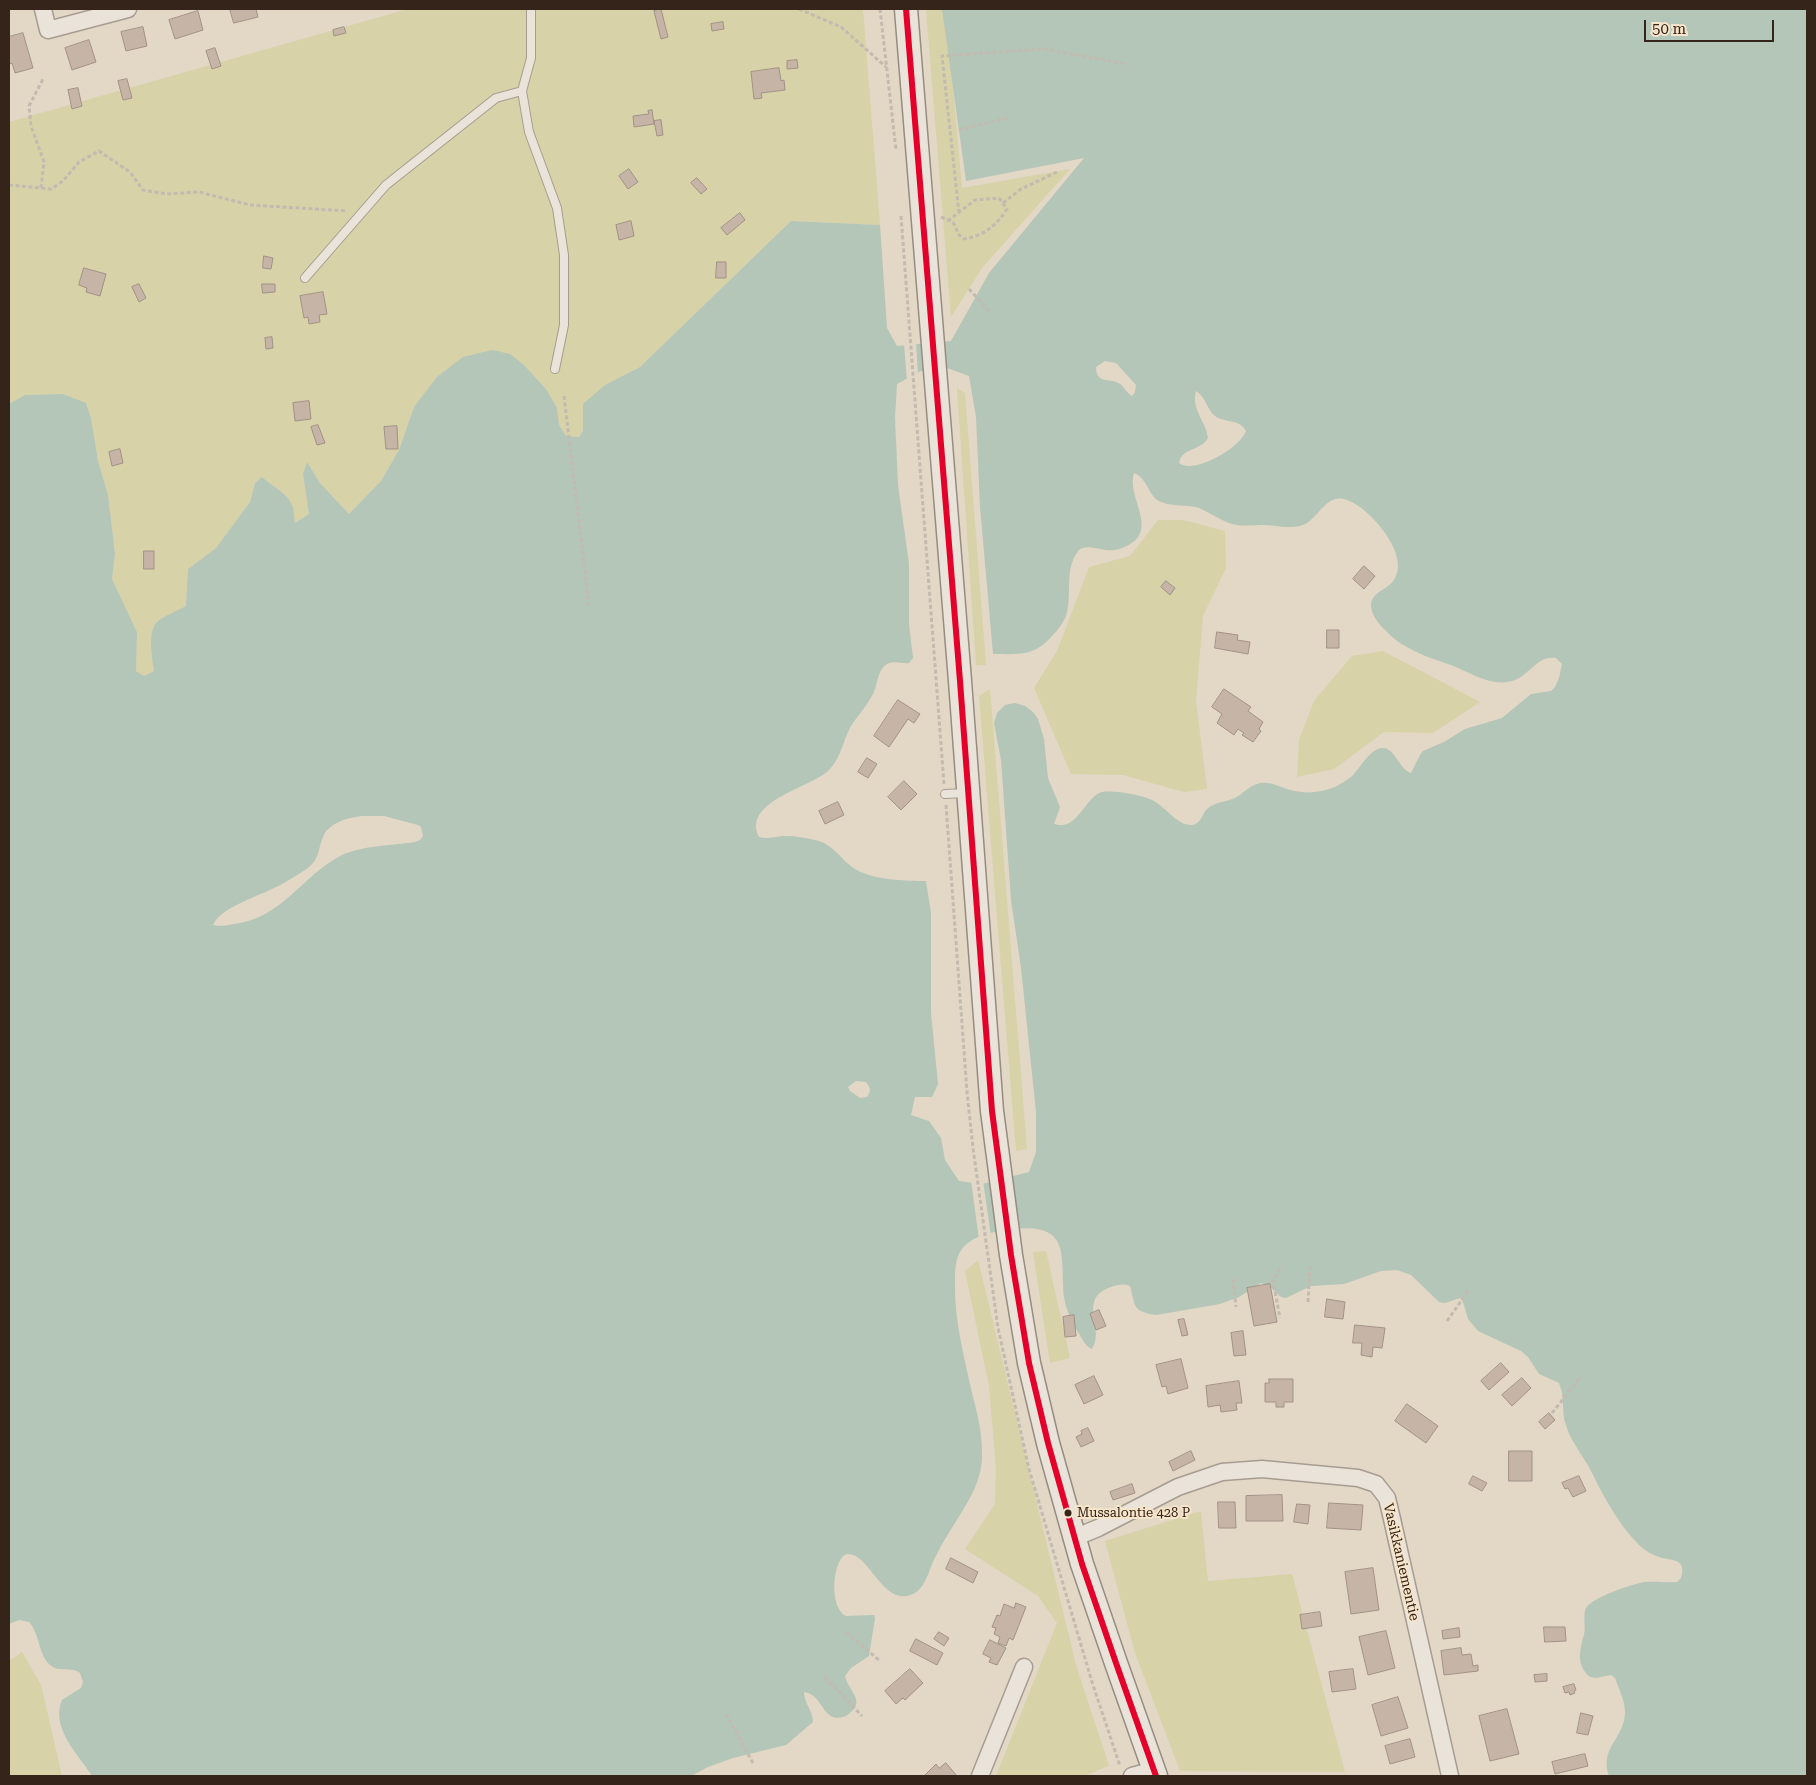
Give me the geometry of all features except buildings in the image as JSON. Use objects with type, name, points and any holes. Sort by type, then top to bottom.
[{"type":"main road","points":[[906,9],[997,1160],[1029,1363],[1048,1443],[1074,1538],[1116,1663],[1147,1774]]},
{"type":"street","points":[[42,9],[48,30],[128,9]]},
{"type":"street","name":"Vasikkaniementie","points":[[1074,1538],[1098,1528],[1178,1487],[1222,1472],[1262,1469],[1358,1478],[1376,1484],[1387,1498],[1450,1776]]},
{"type":"street","points":[[980,1776],[1024,1667]]},
{"type":"lane","points":[[531,9],[532,58],[522,91],[529,132],[557,208],[564,255],[564,325],[555,369]]},
{"type":"lane","points":[[305,278],[386,185],[496,98],[522,91]]},
{"type":"lane","points":[[945,794],[968,793]]},
{"type":"path","points":[[798,9],[841,26],[886,67]]},
{"type":"path","points":[[880,9],[896,154]]},
{"type":"path","points":[[959,213],[942,56],[1044,49],[1127,64]]},
{"type":"path","points":[[42,188],[44,162],[31,126],[29,106],[43,79]]},
{"type":"path","points":[[959,130],[1006,118]]},
{"type":"path","points":[[9,185],[51,189],[63,180],[79,162],[99,151],[130,172],[143,190],[167,194],[199,192],[250,204],[363,212]]},
{"type":"path","points":[[1003,203],[1021,189],[1057,172]]},
{"type":"path","points":[[923,218],[944,217],[949,220],[953,222],[959,235],[964,239],[976,237],[988,231],[1007,209],[999,198],[975,200],[949,220]]},
{"type":"path","points":[[901,211],[967,1092],[989,1269]]},
{"type":"path","points":[[968,289],[990,312]]},
{"type":"path","points":[[564,396],[590,605]]},
{"type":"path","points":[[1308,1302],[1310,1267]]},
{"type":"path","points":[[1280,1268],[1273,1281],[1280,1318]]},
{"type":"path","points":[[1232,1280],[1236,1307]]},
{"type":"path","points":[[1447,1322],[1468,1291]]},
{"type":"path","points":[[1552,1413],[1581,1377]]},
{"type":"path","points":[[846,1632],[880,1661]]},
{"type":"path","points":[[825,1677],[862,1716]]},
{"type":"path","points":[[726,1714],[754,1765]]},
{"type":"shaded area","points":[[408,9],[863,9],[880,225],[791,221],[640,367],[605,385],[579,437],[566,436],[559,425],[557,408],[546,389],[524,365],[414,407],[399,450],[381,481],[349,514],[320,483],[307,462],[303,474],[309,514],[295,523],[289,499],[262,477],[255,483],[250,502],[216,548],[188,569],[186,606],[157,621],[151,651],[154,671],[144,676],[136,671],[137,632],[112,579],[115,554],[108,495],[98,461],[91,419],[86,404],[63,394],[26,395],[9,404],[9,122]]},
{"type":"shaded area","points":[[926,9],[946,9],[962,188],[1070,169],[982,268],[951,317]]},
{"type":"shaded area","points":[[942,9],[1807,9],[1807,1776],[1609,1776],[1607,1758],[1624,1722],[1625,1709],[1615,1678],[1611,1675],[1596,1678],[1590,1677],[1581,1664],[1580,1654],[1585,1631],[1584,1615],[1586,1608],[1604,1596],[1632,1585],[1646,1582],[1677,1582],[1681,1578],[1682,1567],[1677,1562],[1656,1556],[1644,1549],[1617,1518],[1569,1434],[1564,1419],[1562,1392],[1559,1383],[1539,1374],[1528,1357],[1521,1351],[1478,1331],[1468,1319],[1460,1298],[1445,1303],[1439,1302],[1411,1275],[1397,1270],[1381,1271],[1344,1284],[1311,1286],[1286,1298],[1281,1297],[1269,1286],[1261,1283],[1239,1297],[1220,1304],[1156,1315],[1142,1312],[1138,1309],[1134,1303],[1130,1286],[1120,1285],[1101,1292],[1095,1299],[1093,1306],[1096,1332],[1092,1349],[1082,1339],[1066,1307],[1062,1256],[1059,1245],[1054,1237],[1045,1231],[1013,1229],[992,1233],[972,1240],[962,1249],[957,1260],[955,1295],[958,1324],[979,1422],[982,1445],[982,1461],[972,1495],[942,1545],[923,1586],[915,1593],[904,1596],[894,1594],[856,1556],[848,1554],[843,1556],[839,1562],[836,1571],[835,1592],[836,1602],[840,1610],[846,1616],[874,1615],[875,1618],[869,1656],[851,1668],[845,1676],[856,1701],[856,1706],[846,1716],[838,1718],[832,1716],[827,1713],[816,1698],[804,1692],[813,1722],[786,1745],[733,1758],[708,1767],[691,1776],[92,1776],[68,1741],[60,1721],[59,1710],[62,1700],[81,1688],[83,1682],[80,1673],[73,1670],[57,1669],[50,1665],[43,1655],[33,1627],[29,1622],[19,1620],[9,1624],[9,404],[25,395],[63,394],[86,403],[91,418],[98,461],[108,495],[115,554],[112,579],[137,632],[136,671],[144,676],[154,671],[151,637],[155,625],[161,619],[186,606],[188,569],[216,548],[250,502],[255,483],[262,477],[288,498],[293,507],[295,523],[309,514],[303,474],[307,462],[320,483],[349,514],[381,481],[399,450],[414,407],[437,377],[463,357],[492,350],[510,354],[524,365],[546,389],[557,408],[559,425],[566,436],[579,437],[583,430],[583,404],[605,385],[640,367],[791,221],[880,225],[887,328],[897,346],[951,341],[989,273],[1084,158],[966,181]],"holes":[[[1105,361],[1116,363],[1136,385],[1135,392],[1132,396],[1120,384],[1104,380],[1098,376],[1096,367]],[[947,368],[969,376],[976,417],[980,507],[993,654],[1018,654],[1033,651],[1057,631],[1066,616],[1070,572],[1075,556],[1080,549],[1090,547],[1116,550],[1134,542],[1140,534],[1142,525],[1133,483],[1134,473],[1139,475],[1157,500],[1199,508],[1237,525],[1289,527],[1303,525],[1313,518],[1328,502],[1340,498],[1348,500],[1365,511],[1381,528],[1389,538],[1398,560],[1398,571],[1394,580],[1376,594],[1371,604],[1377,620],[1396,640],[1424,656],[1480,678],[1496,682],[1512,681],[1524,675],[1538,663],[1549,658],[1556,658],[1562,664],[1559,678],[1551,691],[1531,694],[1502,718],[1465,729],[1444,742],[1423,751],[1411,773],[1403,768],[1392,752],[1388,749],[1379,748],[1370,754],[1351,777],[1335,787],[1319,792],[1307,792],[1290,790],[1270,783],[1257,784],[1251,786],[1235,798],[1210,807],[1199,821],[1192,825],[1182,823],[1154,801],[1114,792],[1102,792],[1096,795],[1069,823],[1062,825],[1054,824],[1060,807],[1048,778],[1044,739],[1038,719],[1025,706],[1015,703],[1005,705],[997,713],[994,723],[1001,760],[1011,900],[1021,968],[1036,1112],[1036,1152],[1029,1172],[982,1184],[959,1181],[945,1160],[941,1138],[929,1121],[911,1115],[915,1097],[932,1097],[938,1084],[931,1013],[931,913],[926,881],[888,879],[868,875],[852,867],[824,843],[793,836],[759,837],[756,824],[760,814],[769,804],[829,770],[839,754],[848,731],[873,694],[881,670],[892,662],[909,663],[913,658],[909,624],[909,564],[898,485],[895,418],[897,384],[921,371]],[[1196,391],[1215,416],[1236,423],[1246,431],[1236,444],[1217,458],[1196,465],[1186,466],[1179,463],[1184,454],[1201,445],[1208,438],[1195,404]],[[384,816],[418,825],[421,827],[423,836],[415,842],[349,852],[326,865],[279,905],[266,913],[252,920],[235,924],[213,925],[223,913],[231,908],[280,885],[310,866],[316,859],[326,832],[334,824],[351,818]],[[856,1081],[866,1082],[870,1090],[867,1097],[860,1098],[850,1091],[848,1087]]]},
{"type":"shaded area","points":[[957,388],[965,393],[986,665],[976,665]]},
{"type":"shaded area","points":[[1158,520],[1183,520],[1225,531],[1226,568],[1203,616],[1196,701],[1207,789],[1184,792],[1123,775],[1071,774],[1034,688],[1057,651],[1089,567],[1130,556]]},
{"type":"shaded area","points":[[1383,651],[1480,702],[1433,733],[1384,732],[1334,769],[1297,777],[1299,740],[1314,701],[1352,656]]},
{"type":"shaded area","points":[[990,689],[1027,1149],[1016,1151],[979,696]]},
{"type":"shaded area","points":[[1046,1251],[1070,1358],[1050,1363],[1033,1252]]},
{"type":"shaded area","points":[[978,1260],[1076,1665],[1109,1766],[1083,1776],[996,1776],[1057,1623],[1038,1596],[965,1549],[995,1504],[996,1469],[989,1386],[965,1271]]},
{"type":"shaded area","points":[[1201,1511],[1208,1581],[1292,1574],[1345,1772],[1180,1771],[1135,1653],[1105,1541]]},
{"type":"shaded area","points":[[22,1652],[41,1685],[62,1776],[9,1776],[9,1661]]},
{"type":"pier","points":[[916,342],[918,375],[907,381],[904,344]]},
{"type":"pier","points":[[971,1180],[983,1181],[991,1236],[979,1240]]},
{"type":"transit line","points":[[906,9],[960,681],[992,1111],[1011,1255],[1029,1363],[1048,1443],[1082,1564],[1156,1776]]},
{"type":"place","name":"Mussalontie 428 P","points":[[1068,1513]]}]
